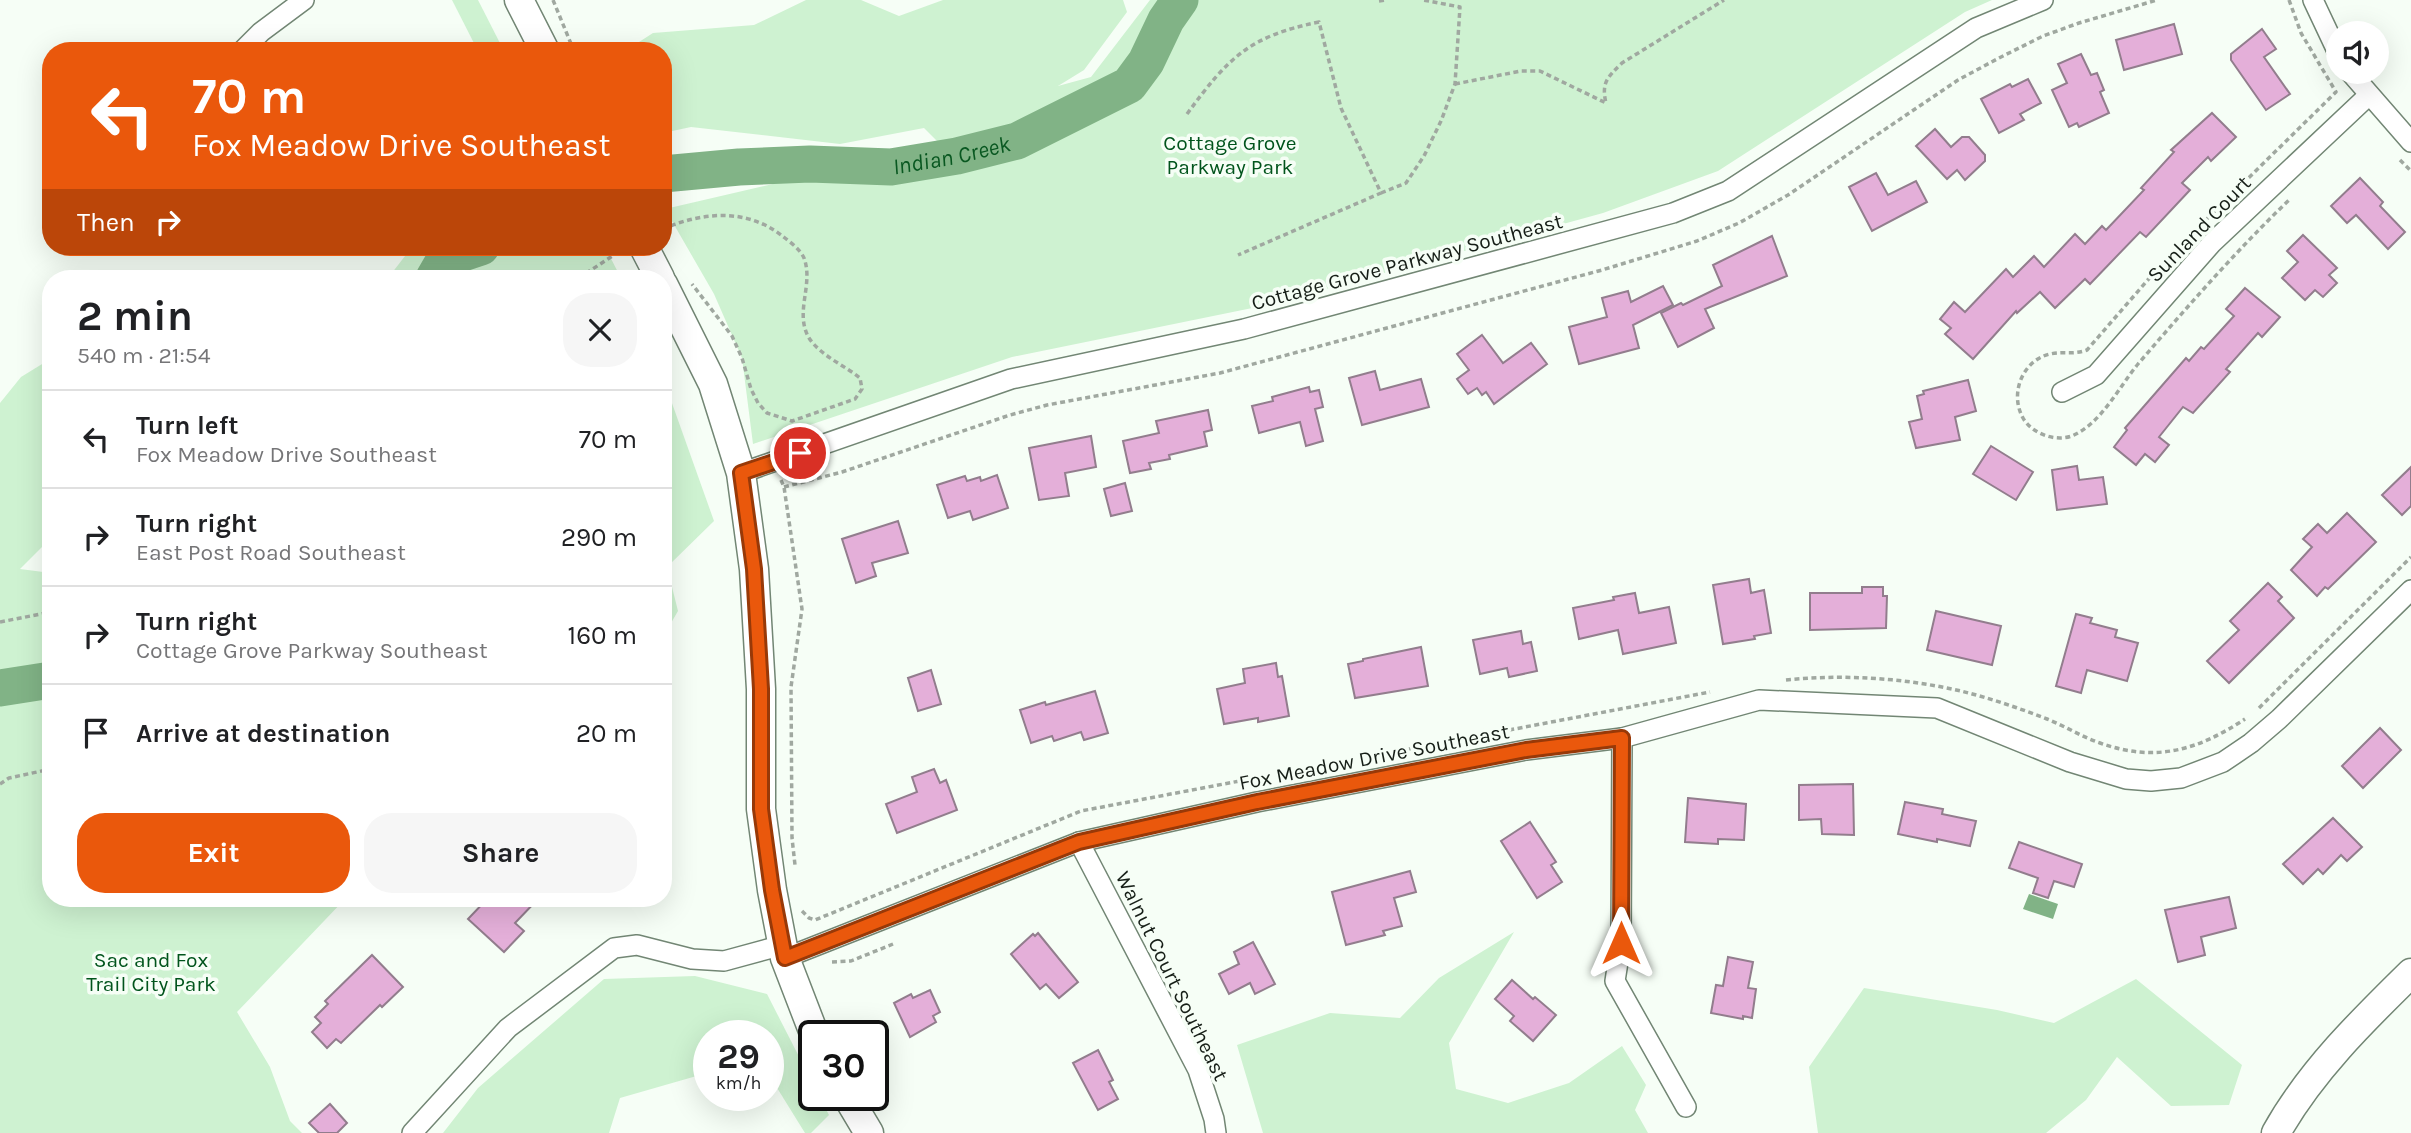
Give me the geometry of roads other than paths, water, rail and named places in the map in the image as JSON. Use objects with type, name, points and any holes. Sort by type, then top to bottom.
[{"type":"main road","points":[[519,0],[540,42]]},
{"type":"main road","points":[[676,283],[713,384],[741,473],[754,569],[761,689],[761,809],[784,951],[809,1020]]},
{"type":"main road","points":[[2276,1133],[2324,1065],[2363,1020],[2411,972]]},
{"type":"main road","points":[[856,1111],[869,1133]]},
{"type":"street","points":[[252,42],[304,0]]},
{"type":"street","name":"Cottage Grove Parkway Southeast","points":[[741,473],[1011,380],[1244,329],[1674,213],[1728,191],[1976,28],[2043,0]]},
{"type":"street","points":[[2313,0],[2326,28]]},
{"type":"street","points":[[2360,84],[2411,142]]},
{"type":"street","name":"Sunland Court","points":[[2062,392],[2096,375],[2212,243],[2369,95]]},
{"type":"street","name":"Fox Meadow Drive Southeast","points":[[412,1133],[509,1028],[614,948],[637,945],[692,959],[724,961],[784,951],[1079,842],[1257,802],[1526,750],[1622,738],[1759,700],[1937,708],[2070,762],[2126,779],[2151,781],[2181,778],[2223,762],[2251,743],[2411,590]]},
{"type":"street","points":[[1622,738],[1621,943],[1615,981],[1686,1107]]},
{"type":"street","name":"Walnut Court Southeast","points":[[1079,842],[1198,1070],[1216,1133]]},
{"type":"waterway","name":"Indian Creek","points":[[672,173],[810,164],[891,167],[957,156],[1017,141],[1129,85],[1146,62],[1166,20],[1180,0]]},
{"type":"waterway","name":"Indian Creek","points":[[439,270],[445,259],[454,256]]},
{"type":"waterway","name":"Indian Creek","points":[[0,688],[42,681]]},
{"type":"park label","name":"Cottage Grove Parkway Park","points":[[1230,155]]},
{"type":"park label","name":"Sac and Fox Trail City Park","points":[[151,972]]}]
